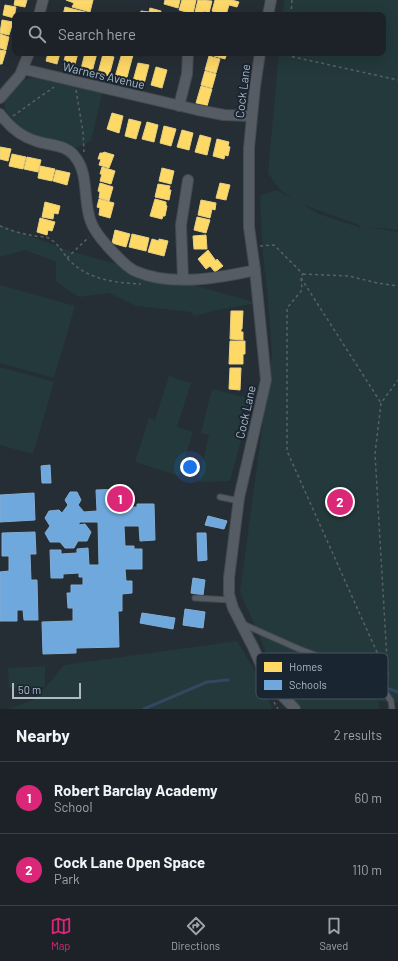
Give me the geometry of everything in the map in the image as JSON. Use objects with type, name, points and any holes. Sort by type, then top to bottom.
[{"type":"street","points":[[40,12],[43,0]]},
{"type":"street","points":[[269,12],[271,0]]},
{"type":"street","points":[[0,98],[24,68],[28,56]]},
{"type":"street","points":[[179,106],[187,74],[188,56]]},
{"type":"street","name":"Cock Lane","points":[[256,653],[232,608],[229,594],[229,578],[239,501],[266,380],[255,270],[250,246],[249,227],[248,171],[252,116],[260,56]]},
{"type":"street","name":"Warners Avenue","points":[[24,68],[214,114],[252,116]]},
{"type":"street","points":[[3,117],[19,132],[31,140],[69,150],[76,158],[83,172],[90,218],[95,232],[122,262],[135,270],[151,276],[183,279],[216,278],[255,270]]},
{"type":"street","points":[[183,279],[181,225],[188,180]]},
{"type":"street","name":"Cock Lane","points":[[285,699],[295,709]]},
{"type":"lane","points":[[220,497],[239,501]]},
{"type":"lane","points":[[195,598],[230,600]]},
{"type":"lane","points":[[240,623],[310,653]]},
{"type":"lane","points":[[388,696],[391,701],[392,709]]},
{"type":"path","points":[[291,12],[292,0]]},
{"type":"path","points":[[289,56],[398,80]]},
{"type":"path","points":[[3,117],[70,80],[84,141],[84,151],[80,164]]},
{"type":"path","points":[[67,258],[95,232]]},
{"type":"path","points":[[250,246],[274,246],[303,274],[349,276],[377,283],[398,286]]},
{"type":"path","points":[[303,274],[301,277],[302,290],[286,308],[287,451],[377,653]]},
{"type":"path","points":[[301,277],[380,403]]},
{"type":"path","points":[[387,653],[375,454],[380,403],[398,380]]},
{"type":"green space","points":[[284,0],[398,0],[398,230],[369,227],[398,232],[398,702],[378,701],[380,709],[302,709],[293,699],[388,699],[388,653],[266,653],[240,592],[272,354],[263,256],[260,196],[276,190],[293,199],[280,190],[268,173],[279,56],[386,56],[386,12],[283,12]],"holes":[[[304,205],[359,225],[361,228],[319,214]]]},
{"type":"green space","points":[[43,76],[103,90],[91,141],[76,148],[64,142],[35,135],[23,129],[9,115],[5,108],[5,101],[9,93],[24,81]]},
{"type":"green space","points":[[0,225],[73,252],[258,303],[217,310],[195,316],[191,312],[136,306],[109,293],[79,297],[56,282],[56,262],[25,250],[0,257]]},
{"type":"green space","points":[[0,285],[75,306],[54,378],[0,363]]},
{"type":"green space","points":[[0,367],[54,382],[33,454],[0,445]]},
{"type":"green space","points":[[169,376],[191,383],[177,427],[193,432],[179,476],[135,462],[149,418],[155,420]]},
{"type":"green space","points":[[212,389],[252,399],[230,481],[198,482],[209,435],[201,433]]},
{"type":"green space","points":[[237,641],[256,673],[256,699],[268,699],[272,709],[8,709],[36,699],[64,665]]},
{"type":"green space","points":[[45,666],[45,687],[9,688],[8,668]]},
{"type":"building: Homes","points":[[15,0],[27,0],[25,7],[14,5]]},
{"type":"building: Homes","points":[[66,0],[93,0],[90,12],[72,7],[74,3]]},
{"type":"building: Homes","points":[[165,0],[180,0],[178,8],[164,4]]},
{"type":"building: Homes","points":[[182,0],[196,0],[193,12],[179,10]]},
{"type":"building: Homes","points":[[198,0],[212,1],[209,12],[195,12]]},
{"type":"building: Homes","points":[[215,0],[232,0],[239,2],[237,7],[229,5],[227,12],[212,11]]},
{"type":"building: Homes","points":[[5,5],[16,7],[15,12],[12,12],[12,17],[3,15]]},
{"type":"building: Homes","points":[[65,7],[85,12],[64,12]]},
{"type":"building: Homes","points":[[150,8],[161,11],[161,12],[149,12]]},
{"type":"building: Homes","points":[[2,20],[12,22],[9,35],[0,33]]},
{"type":"building: Homes","points":[[0,34],[9,37],[6,50],[0,48]]},
{"type":"building: Homes","points":[[0,50],[6,51],[2,64],[0,64]]},
{"type":"building: Homes","points":[[47,56],[59,56],[57,64],[46,61]]},
{"type":"building: Homes","points":[[65,56],[77,56],[74,68],[63,65]]},
{"type":"building: Homes","points":[[84,56],[96,56],[92,72],[81,69]]},
{"type":"building: Homes","points":[[102,56],[114,57],[109,76],[98,73]]},
{"type":"building: Homes","points":[[121,56],[133,56],[126,81],[115,77]]},
{"type":"building: Homes","points":[[209,56],[220,59],[216,73],[205,70]]},
{"type":"building: Homes","points":[[214,56],[226,56],[225,59]]},
{"type":"building: Homes","points":[[138,63],[149,65],[144,84],[133,81]]},
{"type":"building: Homes","points":[[156,67],[167,70],[162,88],[151,85]]},
{"type":"building: Homes","points":[[205,71],[216,74],[212,88],[201,85]]},
{"type":"building: Homes","points":[[201,86],[212,89],[207,106],[196,103]]},
{"type":"building: Homes","points":[[112,113],[123,116],[119,133],[107,129]]},
{"type":"building: Homes","points":[[129,119],[141,122],[136,139],[125,136]]},
{"type":"building: Homes","points":[[147,122],[158,125],[154,142],[142,139]]},
{"type":"building: Homes","points":[[164,126],[176,129],[171,146],[160,143]]},
{"type":"building: Homes","points":[[182,130],[193,133],[189,150],[177,147]]},
{"type":"building: Homes","points":[[200,135],[211,138],[207,155],[195,152]]},
{"type":"building: Homes","points":[[217,139],[229,142],[228,146],[230,147],[228,156],[225,155],[224,159],[213,156]]},
{"type":"building: Homes","points":[[0,147],[11,149],[8,161],[0,159]]},
{"type":"building: Homes","points":[[104,152],[114,155],[109,168],[99,165],[101,159],[98,159],[100,153]]},
{"type":"building: Homes","points":[[12,154],[26,157],[23,169],[9,166]]},
{"type":"building: Homes","points":[[27,157],[41,160],[38,172],[24,169]]},
{"type":"building: Homes","points":[[40,166],[55,169],[52,181],[38,178]]},
{"type":"building: Homes","points":[[102,167],[115,171],[111,184],[100,181]]},
{"type":"building: Homes","points":[[162,168],[174,171],[171,184],[159,181]]},
{"type":"building: Homes","points":[[56,170],[70,173],[67,185],[53,181]]},
{"type":"building: Homes","points":[[100,183],[113,187],[109,201],[99,198],[100,192],[98,191]]},
{"type":"building: Homes","points":[[220,183],[230,185],[226,200],[216,198]]},
{"type":"building: Homes","points":[[158,184],[170,186],[169,190],[171,190],[169,200],[155,197]]},
{"type":"building: Homes","points":[[99,199],[114,203],[110,218],[99,215],[100,208],[97,207]]},
{"type":"building: Homes","points":[[155,199],[166,202],[167,206],[165,216],[163,216],[162,219],[150,216]]},
{"type":"building: Homes","points":[[201,200],[216,203],[215,210],[212,209],[210,218],[198,215]]},
{"type":"building: Homes","points":[[45,202],[60,206],[58,214],[54,213],[53,219],[42,217]]},
{"type":"building: Homes","points":[[197,217],[210,220],[206,233],[194,230]]},
{"type":"building: Homes","points":[[40,218],[55,222],[52,231],[48,230],[47,235],[37,232]]},
{"type":"building: Homes","points":[[115,230],[130,234],[126,247],[112,243]]},
{"type":"building: Homes","points":[[132,234],[149,238],[146,251],[129,247]]},
{"type":"building: Homes","points":[[206,235],[207,249],[194,249],[193,236]]},
{"type":"building: Homes","points":[[152,239],[168,241],[164,256],[148,252]]},
{"type":"building: Homes","points":[[208,250],[216,261],[217,259],[223,266],[215,272],[210,266],[206,269],[198,259]]},
{"type":"building: Homes","points":[[231,311],[243,311],[241,332],[243,332],[243,340],[230,339]]},
{"type":"building: Homes","points":[[230,341],[245,341],[243,364],[229,364]]},
{"type":"building: Homes","points":[[230,368],[241,368],[240,390],[229,389]]},
{"type":"building: Schools","points":[[50,465],[51,483],[42,483],[41,466]]},
{"type":"building: Schools","points":[[127,489],[128,507],[137,507],[137,504],[154,504],[155,540],[140,541],[139,526],[124,526],[125,546],[134,546],[134,549],[142,549],[142,569],[125,569],[126,581],[132,581],[132,593],[122,594],[122,611],[118,611],[119,647],[76,648],[76,653],[43,654],[42,622],[73,621],[73,608],[68,608],[67,593],[71,593],[71,585],[83,585],[83,577],[79,577],[79,573],[63,574],[63,578],[51,578],[50,550],[61,550],[61,554],[77,553],[77,549],[88,548],[89,565],[99,565],[98,522],[80,522],[78,525],[85,524],[91,532],[87,541],[78,541],[74,548],[65,548],[60,542],[50,542],[45,533],[50,526],[45,518],[49,511],[59,510],[62,513],[68,505],[65,500],[70,492],[77,492],[81,500],[78,505],[84,512],[97,511],[96,490]]},
{"type":"building: Schools","points":[[34,493],[35,520],[0,522],[0,495]]},
{"type":"building: Schools","points":[[208,516],[227,521],[224,529],[205,525]]},
{"type":"building: Schools","points":[[35,532],[36,554],[30,554],[31,580],[37,580],[38,620],[24,620],[23,610],[17,610],[17,621],[0,621],[0,572],[9,571],[9,556],[2,556],[2,533]]},
{"type":"building: Schools","points":[[197,533],[206,533],[207,560],[198,561]]},
{"type":"building: Schools","points":[[193,578],[205,580],[203,595],[191,593]]},
{"type":"building: Schools","points":[[185,609],[205,612],[203,628],[183,625]]},
{"type":"building: Schools","points":[[142,613],[175,618],[173,629],[140,623]]},
{"type":"waterway","points":[[144,709],[207,682],[228,680]]},
{"type":"waterway","points":[[388,688],[398,692]]},
{"type":"place","name":"Robert Barclay Academy","points":[[120,499]]},
{"type":"place","name":"Cock Lane Open Space","points":[[340,502]]}]
